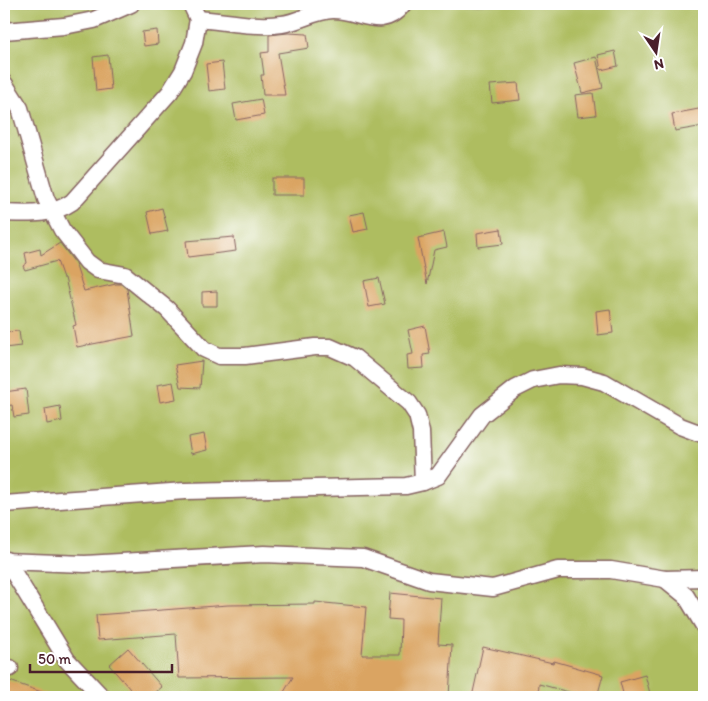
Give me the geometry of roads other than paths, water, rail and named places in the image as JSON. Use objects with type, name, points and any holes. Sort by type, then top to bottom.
[{"type":"street","points":[[4,31],[64,26],[94,20],[131,4]]},
{"type":"street","points":[[4,214],[39,213],[64,208],[72,202],[170,92],[183,71],[194,43],[198,19],[191,4]]},
{"type":"street","points":[[198,19],[230,21],[261,26],[284,24],[331,10],[350,11],[375,20],[388,18],[403,4]]},
{"type":"street","points":[[4,83],[20,108],[46,200],[62,230],[87,262],[98,270],[125,275],[167,309],[204,349],[219,356],[330,347],[355,358],[409,403],[417,415],[421,432],[423,482]]},
{"type":"street","points":[[4,504],[185,491],[406,486],[438,476],[482,415],[515,389],[533,380],[550,377],[582,376],[604,382],[680,426],[696,432],[704,432]]},
{"type":"street","points":[[5,561],[85,564],[210,556],[309,555],[363,558],[429,581],[493,588],[558,570],[612,570],[665,579],[704,578]]},
{"type":"street","points":[[5,561],[67,660],[102,697]]},
{"type":"street","points":[[665,579],[686,596],[704,626]]}]
